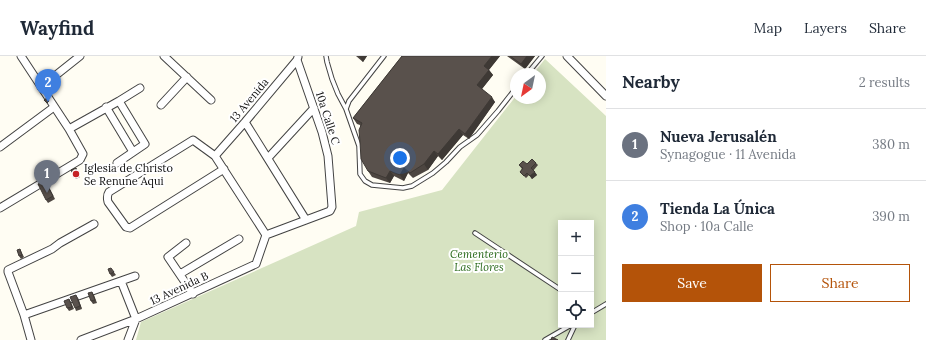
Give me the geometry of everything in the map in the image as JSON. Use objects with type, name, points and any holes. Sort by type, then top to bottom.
[{"type":"street","points":[[0,208],[80,160],[83,155],[69,129],[21,56]]},
{"type":"street","points":[[42,87],[80,56]]},
{"type":"street","points":[[164,56],[211,100]]},
{"type":"street","points":[[567,56],[606,96]]},
{"type":"street","name":"10a Calle C","points":[[297,58],[326,144],[332,207],[330,210],[306,220]]},
{"type":"street","name":"13 Avenida","points":[[215,156],[297,58]]},
{"type":"street","points":[[161,105],[187,77]]},
{"type":"street","points":[[69,129],[140,88]]},
{"type":"street","points":[[116,163],[145,144],[119,101]]},
{"type":"street","points":[[0,147],[54,107]]},
{"type":"street","points":[[106,107],[133,152]]},
{"type":"street","points":[[268,158],[314,108]]},
{"type":"street","points":[[224,169],[130,228],[126,227],[107,199],[109,192],[194,140],[215,156],[224,169],[266,235],[306,220],[245,122]]},
{"type":"street","points":[[31,340],[24,315],[8,272],[10,269],[52,249],[94,224]]},
{"type":"street","name":"13 Avenida B","points":[[81,340],[136,319],[256,264],[266,235]]},
{"type":"street","points":[[180,274],[239,239]]},
{"type":"street","points":[[186,243],[168,257],[193,294]]},
{"type":"street","points":[[24,315],[135,276]]},
{"type":"street","points":[[121,281],[136,319],[128,340]]},
{"type":"lane","points":[[326,56],[326,62],[332,79],[346,109],[359,146],[360,174],[365,181],[372,185],[403,188],[412,186],[446,162],[460,147],[477,135],[510,96]]},
{"type":"lane","points":[[346,109],[349,101],[384,56]]},
{"type":"lane","points":[[532,68],[542,56]]},
{"type":"lane","points":[[476,233],[558,288]]},
{"type":"lane","points":[[594,311],[606,304]]},
{"type":"lane","points":[[545,340],[566,328]]},
{"type":"lane","points":[[568,340],[573,328]]},
{"type":"green space","name":"Cementerio Las Flores","points":[[545,59],[606,116],[606,340],[136,340],[141,322],[356,226],[359,212],[442,190],[510,104],[546,104],[546,68],[538,68]]},
{"type":"building","points":[[402,56],[492,56],[484,66],[489,70],[477,85],[492,97],[465,134],[459,129],[438,154],[434,151],[424,164],[410,173],[404,168],[400,175],[390,171],[386,178],[368,171],[361,159],[359,130],[362,123],[353,118]]},
{"type":"building","points":[[510,56],[527,56],[521,64]]},
{"type":"building","points":[[47,98],[49,101],[47,103],[44,100]]},
{"type":"building","points":[[532,159],[536,163],[531,168],[535,172],[530,176],[527,173],[524,176],[520,172],[523,168],[519,165],[523,161],[527,164]]},
{"type":"building","name":"Iglesia de Christo Se Renune Aqui","points":[[76,168],[79,176],[75,178],[71,170]]},
{"type":"building","points":[[45,181],[53,196],[46,200],[38,184]]},
{"type":"building","points":[[20,249],[22,255],[19,256],[17,250]]},
{"type":"building","points":[[111,268],[114,272],[110,274],[108,269]]},
{"type":"building","points":[[92,292],[95,300],[91,301],[88,293]]},
{"type":"building","points":[[76,295],[80,306],[75,308],[70,297]]},
{"type":"building","points":[[69,299],[72,307],[67,308],[64,301]]},
{"type":"building","points":[[552,337],[558,340],[551,340]]},
{"type":"place","name":"Tienda La Única","points":[[48,102]]},
{"type":"place","name":"Iglesia de Christo Se Renune Aqui","points":[[76,174]]},
{"type":"place","name":"Nueva Jerusalén","points":[[47,193]]}]
